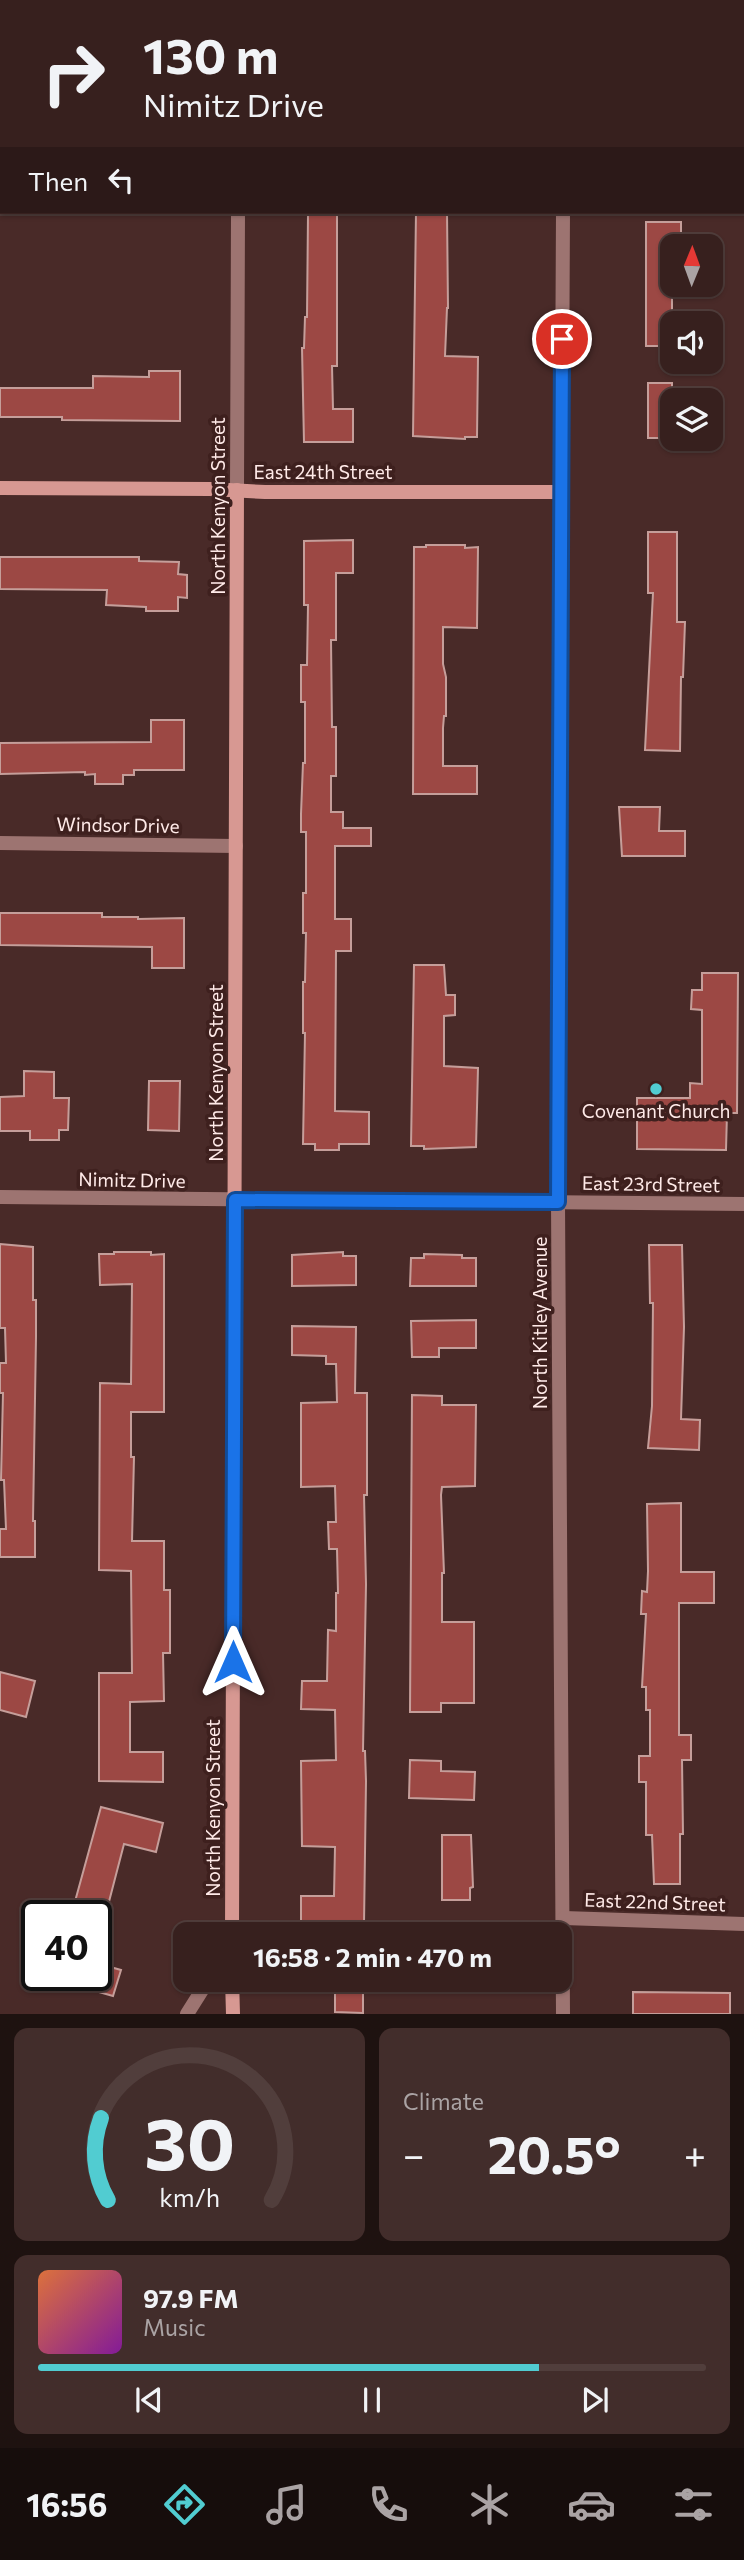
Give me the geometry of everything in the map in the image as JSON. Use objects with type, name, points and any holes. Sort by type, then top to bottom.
[{"type":"street","name":"North Kenyon Street","points":[[232,1922],[238,214]]},
{"type":"street","name":"North Kitley Avenue","points":[[563,214],[558,1202],[564,2014]]},
{"type":"street","name":"East 24th Street","points":[[0,488],[265,492],[562,492]]},
{"type":"street","name":"Windsor Drive","points":[[0,843],[236,846]]},
{"type":"street","name":"Nimitz Drive","points":[[0,1197],[558,1202]]},
{"type":"street","name":"East 23rd Street","points":[[558,1202],[744,1204]]},
{"type":"street","name":"East 22nd Street","points":[[564,1918],[744,1924]]},
{"type":"street","points":[[187,2014],[201,1992]]},
{"type":"street","points":[[232,1992],[233,2014]]},
{"type":"building","points":[[416,214],[447,214],[448,308],[445,356],[478,357],[477,437],[465,439],[413,436]]},
{"type":"building","points":[[308,215],[337,215],[337,366],[332,366],[333,409],[353,409],[353,442],[304,442],[302,348],[307,317]]},
{"type":"building","points":[[646,222],[681,222],[681,234],[660,234],[660,298],[672,298],[672,311],[660,311],[660,346],[646,346]]},
{"type":"building","points":[[149,371],[180,371],[180,421],[0,417],[0,388],[93,388],[93,376],[149,377]]},
{"type":"building","points":[[648,383],[672,383],[672,388],[660,388],[660,438],[648,438]]},
{"type":"building","points":[[648,532],[677,532],[677,622],[685,622],[680,751],[645,750],[653,593],[648,593]]},
{"type":"building","points":[[353,540],[353,573],[336,573],[336,640],[331,640],[332,727],[336,727],[336,776],[331,776],[331,812],[343,812],[343,828],[371,828],[371,846],[335,846],[335,919],[351,919],[351,951],[336,951],[335,1111],[369,1112],[369,1144],[339,1144],[339,1150],[315,1150],[315,1144],[303,1144],[303,982],[306,933],[303,933],[303,893],[306,893],[306,832],[301,832],[305,702],[301,702],[301,665],[307,665],[308,605],[304,605],[304,541]]},
{"type":"building","points":[[414,547],[478,547],[477,628],[443,627],[446,716],[443,728],[443,766],[477,766],[477,794],[413,794]]},
{"type":"building","points":[[0,557],[139,557],[139,561],[179,562],[178,574],[187,575],[187,598],[178,597],[178,611],[146,611],[146,607],[106,605],[107,590],[0,589]]},
{"type":"building","points":[[151,720],[184,720],[184,770],[134,770],[134,775],[123,775],[123,784],[95,784],[95,774],[85,775],[85,772],[0,774],[0,743],[151,742]]},
{"type":"building","points":[[619,807],[660,807],[659,831],[685,831],[685,856],[622,856]]},
{"type":"building","points":[[0,913],[102,913],[102,917],[184,918],[184,968],[152,968],[152,947],[0,945]]},
{"type":"building","points":[[414,965],[444,965],[446,995],[455,995],[455,1015],[444,1016],[444,1066],[478,1068],[476,1147],[424,1149],[424,1146],[411,1146]]},
{"type":"building","points":[[702,973],[738,973],[737,1113],[727,1113],[726,1150],[637,1149],[637,1098],[690,1098],[690,1083],[702,1084],[702,1010],[691,1009],[692,990],[702,990]]},
{"type":"building","points":[[24,1071],[54,1072],[54,1098],[69,1098],[68,1130],[59,1130],[59,1140],[30,1140],[30,1131],[0,1131],[0,1097],[24,1096]]},
{"type":"building","points":[[149,1081],[180,1081],[179,1131],[148,1130]]},
{"type":"building","points":[[0,1244],[33,1247],[33,1300],[36,1300],[33,1521],[35,1557],[0,1557],[0,1529],[6,1529],[4,1480],[1,1480],[3,1393],[0,1393],[0,1363],[6,1363],[5,1328],[0,1328]]},
{"type":"building","points":[[649,1245],[682,1245],[684,1327],[681,1419],[700,1420],[699,1450],[648,1448],[652,1406],[653,1303],[650,1303]]},
{"type":"building","points":[[343,1252],[343,1256],[356,1256],[356,1285],[292,1286],[292,1255]]},
{"type":"building","points":[[99,1254],[164,1254],[164,1412],[131,1412],[131,1457],[134,1457],[132,1541],[164,1541],[164,1590],[170,1590],[170,1653],[163,1653],[164,1701],[130,1702],[130,1752],[163,1752],[163,1782],[99,1781],[99,1673],[132,1673],[131,1571],[99,1570],[100,1383],[131,1384],[132,1284],[100,1285]]},
{"type":"building","points":[[424,1254],[476,1258],[476,1286],[410,1286],[411,1258],[424,1258]]},
{"type":"building","points":[[476,1320],[476,1348],[439,1348],[439,1357],[412,1357],[411,1321]]},
{"type":"building","points":[[292,1326],[356,1327],[355,1393],[367,1393],[367,1495],[364,1495],[364,1922],[301,1922],[301,1896],[334,1896],[335,1847],[302,1846],[301,1761],[336,1760],[335,1710],[301,1709],[302,1681],[327,1681],[328,1630],[336,1631],[338,1593],[337,1549],[329,1549],[328,1522],[336,1522],[335,1486],[301,1487],[301,1403],[337,1402],[336,1364],[326,1364],[326,1356],[292,1355]]},
{"type":"building","points":[[412,1395],[442,1396],[442,1405],[476,1405],[475,1486],[442,1487],[441,1495],[444,1573],[442,1622],[474,1622],[474,1703],[441,1703],[441,1712],[410,1712]]},
{"type":"building","points":[[681,1503],[681,1572],[714,1572],[714,1603],[679,1603],[679,1735],[691,1735],[691,1760],[682,1760],[683,1834],[680,1834],[680,1884],[654,1884],[652,1835],[646,1835],[646,1782],[639,1782],[639,1756],[650,1756],[650,1710],[646,1710],[646,1687],[642,1687],[646,1614],[641,1614],[642,1591],[647,1592],[647,1504]]},
{"type":"building","points":[[0,1672],[35,1681],[26,1717],[0,1710]]},
{"type":"building","points":[[410,1760],[441,1761],[441,1771],[475,1772],[474,1800],[409,1798]]},
{"type":"building","points":[[101,1807],[163,1823],[156,1852],[124,1844],[109,1900],[75,1900]]},
{"type":"building","points":[[442,1835],[471,1835],[473,1887],[470,1888],[470,1900],[442,1900]]},
{"type":"building","points":[[112,1967],[121,1970],[113,1996],[95,1991],[112,1991]]},
{"type":"building","points":[[335,1992],[363,1992],[363,2013],[335,2012]]},
{"type":"building","points":[[633,1992],[730,1993],[730,2014],[633,2014]]},
{"type":"place","name":"Covenant Church","points":[[656,1089]]},
{"type":"route","points":[[233,1662],[235,1200],[558,1202],[562,339]]}]
